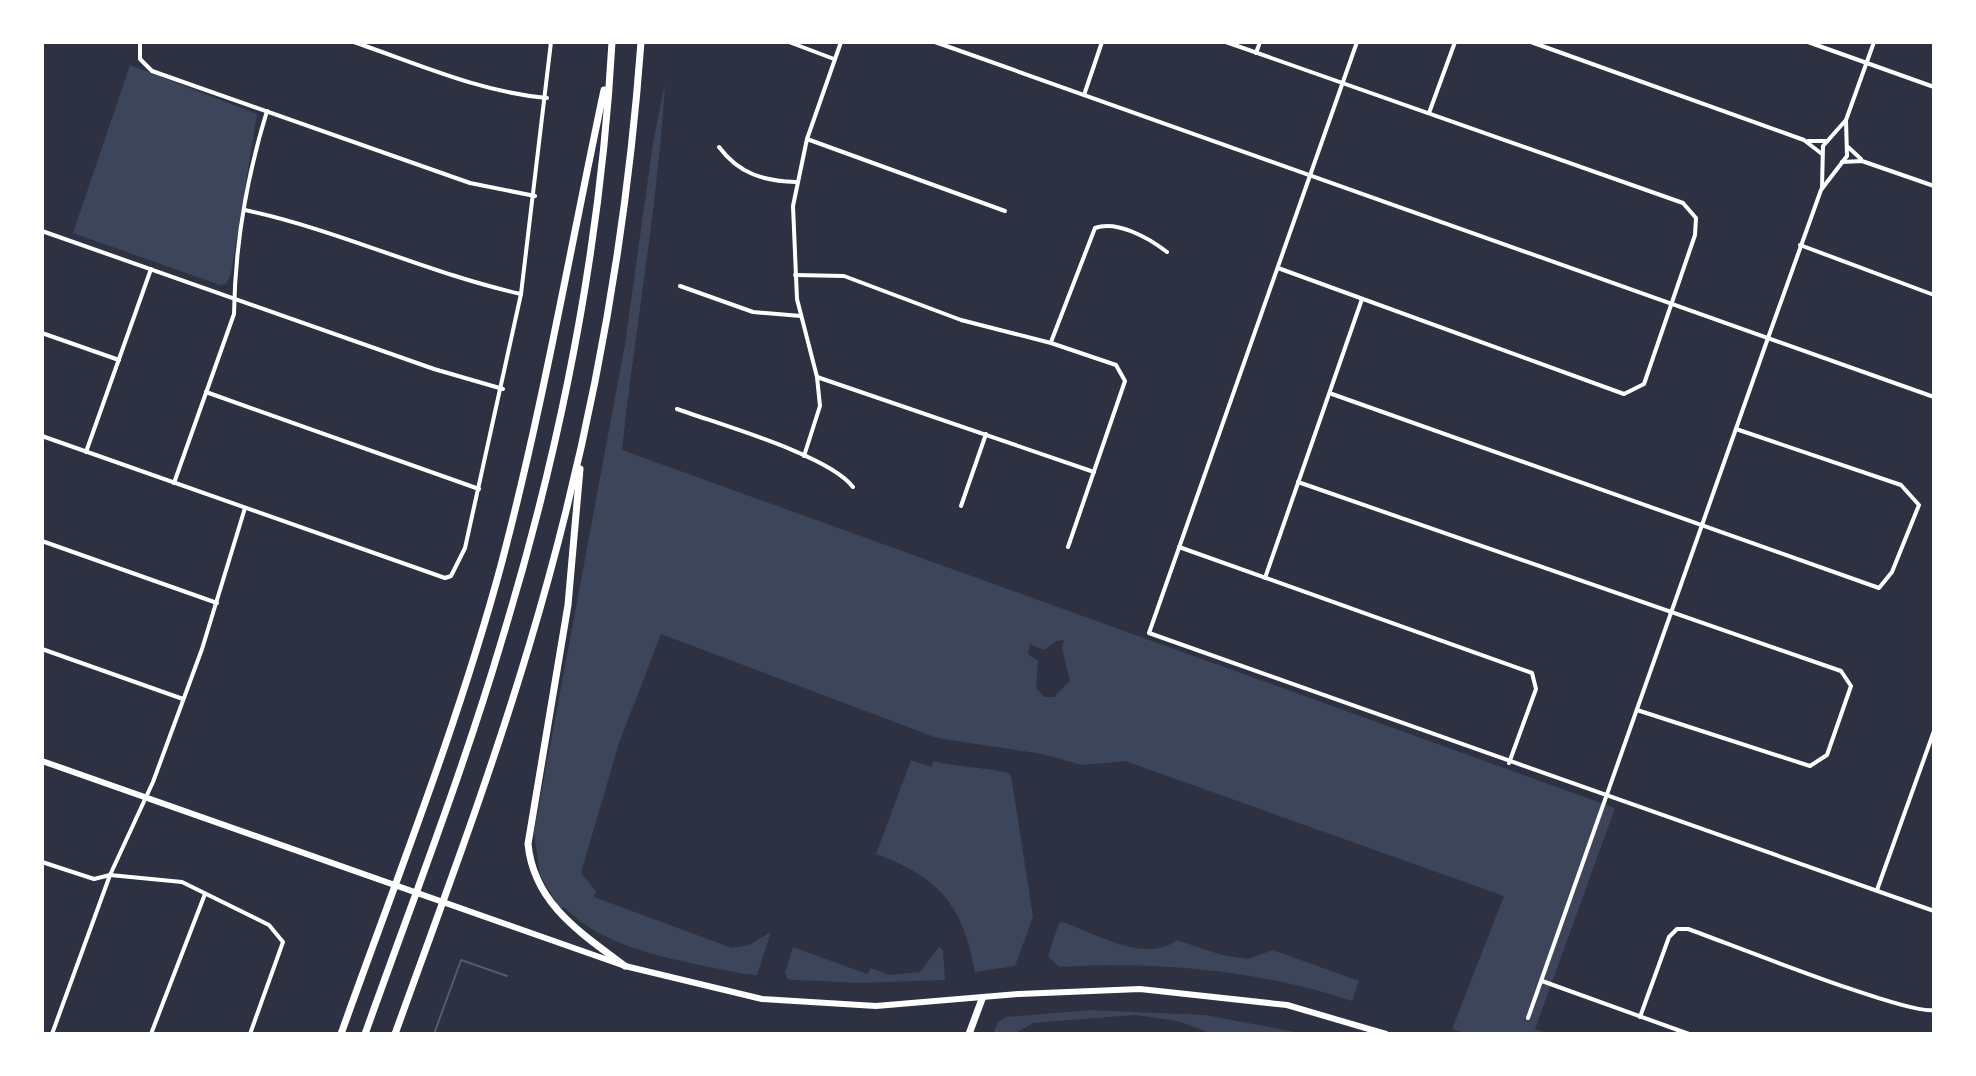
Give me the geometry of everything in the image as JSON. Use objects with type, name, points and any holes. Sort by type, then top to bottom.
[{"type":"highway","points":[[365,1034],[501,646],[550,458],[592,236],[612,42]]},
{"type":"highway","points":[[395,1034],[529,648],[582,442],[619,241],[641,42]]},
{"type":"highway","points":[[341,1034],[468,675],[513,519],[611,60]]},
{"type":"highway","points":[[582,442],[568,605],[528,844],[536,879],[558,914],[625,966]]},
{"type":"highway","points":[[969,1034],[982,999]]},
{"type":"main road","points":[[42,761],[625,966],[695,986],[791,1002],[876,1006],[1110,989],[1212,995],[1287,1005],[1386,1034]]},
{"type":"street","points":[[140,42],[139,57],[152,71],[470,183],[535,196]]},
{"type":"street","points":[[354,42],[510,95],[547,98]]},
{"type":"street","points":[[42,436],[445,578],[451,576],[465,548],[503,389],[521,294],[547,98],[551,42]]},
{"type":"street","points":[[789,42],[834,59]]},
{"type":"street","points":[[804,456],[820,406],[817,377],[801,316],[795,275],[793,219],[796,182],[807,139],[841,42]]},
{"type":"street","points":[[935,42],[1934,397]]},
{"type":"street","points":[[1084,95],[1102,42]]},
{"type":"street","points":[[1226,42],[1683,203],[1696,218],[1695,235],[1644,384],[1624,394],[1278,268]]},
{"type":"street","points":[[1256,53],[1260,42]]},
{"type":"street","points":[[1357,42],[1149,633],[1934,911]]},
{"type":"street","points":[[1429,113],[1455,42]]},
{"type":"street","points":[[1531,42],[1806,141],[1832,164],[1862,161],[1934,186]]},
{"type":"street","points":[[1808,42],[1934,87]]},
{"type":"street","points":[[1528,1018],[1800,245],[1821,190],[1847,156],[1846,120],[1874,42]]},
{"type":"street","points":[[174,483],[234,314],[245,210],[267,111]]},
{"type":"street","points":[[1821,190],[1823,155],[1829,139],[1846,120]]},
{"type":"street","points":[[807,139],[1005,211]]},
{"type":"street","points":[[1806,141],[1829,139],[1847,145],[1862,161]]},
{"type":"street","points":[[719,147],[747,172],[765,181],[796,182]]},
{"type":"street","points":[[245,210],[314,227],[467,282],[521,294]]},
{"type":"street","points":[[1051,343],[1093,233],[1106,224],[1167,252]]},
{"type":"street","points":[[42,231],[503,389]]},
{"type":"street","points":[[1800,245],[1934,295]]},
{"type":"street","points":[[86,452],[151,269]]},
{"type":"street","points":[[795,275],[844,276],[961,320],[1051,343],[1116,365],[1125,381],[1068,547]]},
{"type":"street","points":[[680,286],[753,312],[801,316]]},
{"type":"street","points":[[1265,578],[1332,394],[1362,299]]},
{"type":"street","points":[[42,333],[119,360]]},
{"type":"street","points":[[817,377],[1094,472]]},
{"type":"street","points":[[206,392],[479,489]]},
{"type":"street","points":[[1332,394],[1879,588],[1892,572],[1919,505],[1901,485],[1736,429]]},
{"type":"street","points":[[677,409],[804,456],[843,474],[853,487]]},
{"type":"street","points":[[961,506],[986,434]]},
{"type":"street","points":[[1298,482],[1841,671],[1851,686],[1827,755],[1810,766],[1637,710]]},
{"type":"street","points":[[52,1034],[110,875],[145,797],[183,699],[217,603],[245,508]]},
{"type":"street","points":[[42,541],[217,603]]},
{"type":"street","points":[[1179,547],[1532,673],[1536,689],[1509,763]]},
{"type":"street","points":[[42,649],[183,699]]},
{"type":"street","points":[[1877,890],[1934,731]]},
{"type":"street","points":[[42,862],[94,879],[110,875],[182,882],[269,925],[283,942],[250,1034]]},
{"type":"street","points":[[151,1034],[205,894]]},
{"type":"street","points":[[1640,1017],[1669,937],[1677,929],[1688,929],[1925,1012],[1934,1010]]},
{"type":"street","points":[[1542,981],[1689,1034]]},
{"type":"shaded area","points":[[130,65],[257,114],[231,274],[226,284],[220,285],[73,233]]},
{"type":"shaded area","points":[[665,83],[657,175],[622,450],[1615,808],[1535,1029],[1549,1034],[1465,1034],[1452,1029],[1504,896],[1125,761],[1082,765],[1042,754],[937,738],[661,634],[619,743],[581,873],[596,891],[594,897],[732,948],[749,945],[771,932],[757,975],[697,964],[624,945],[602,935],[564,907],[560,909],[540,875],[534,832],[625,344],[653,143]],"holes":[[[1064,640],[1062,648],[1070,681],[1054,697],[1044,697],[1036,688],[1038,661],[1028,654],[1030,644],[1044,650]]]},
{"type":"shaded area","points":[[911,760],[931,767],[934,761],[1011,775],[1033,917],[1015,966],[975,972],[963,929],[945,897],[917,873],[876,854]]},
{"type":"shaded area","points":[[1059,923],[1135,948],[1164,947],[1177,940],[1222,955],[1248,959],[1273,950],[1359,981],[1352,1001],[1281,982],[1207,970],[1132,965],[1059,967],[1048,956]]},
{"type":"shaded area","points":[[793,947],[867,974],[871,968],[890,975],[920,972],[939,947],[943,950],[945,980],[862,983],[788,979],[785,973]]},
{"type":"shaded area","points":[[1091,1010],[1205,1015],[1306,1034],[1214,1034],[1177,1021],[1135,1015],[1033,1023],[1014,1034],[993,1034],[998,1022],[1006,1017]]},
{"type":"waterway","points":[[434,1034],[461,960],[507,976]]}]
